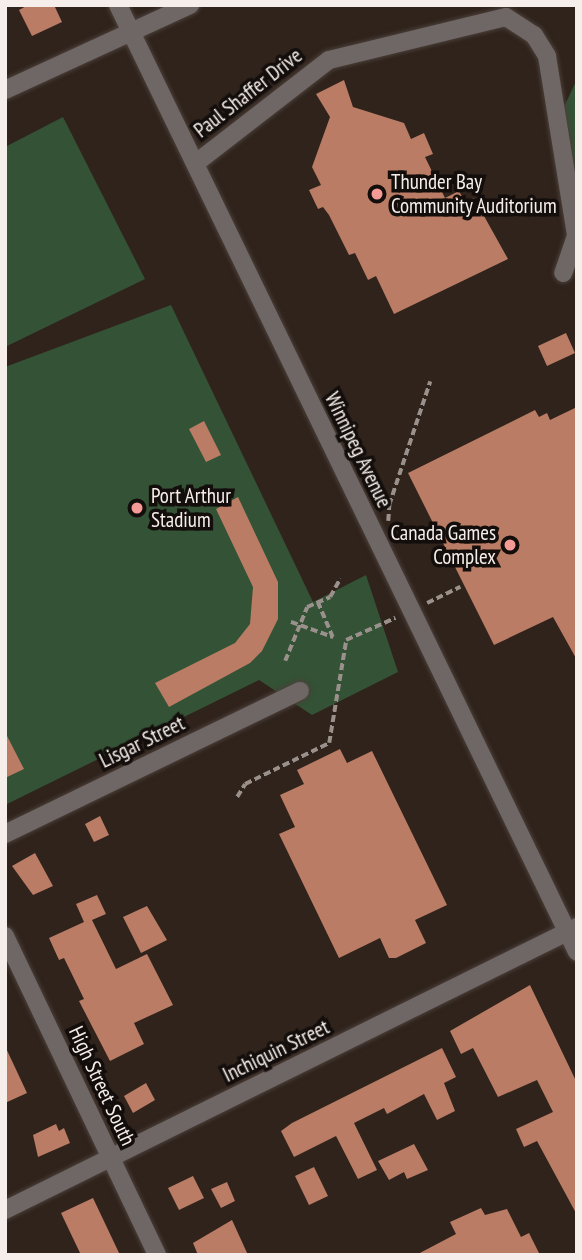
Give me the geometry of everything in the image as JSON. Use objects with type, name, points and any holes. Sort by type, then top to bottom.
[{"type":"street","name":"Winnipeg Avenue","points":[[118,5],[409,611],[572,930],[577,952]]},
{"type":"street","points":[[5,90],[190,5]]},
{"type":"street","name":"Paul Shaffer Drive","points":[[196,163],[329,60],[506,17],[534,35],[547,55],[576,236],[563,273]]},
{"type":"street","name":"Lisgar Street","points":[[5,834],[300,691]]},
{"type":"street","name":"Inchiquin Street","points":[[5,1210],[572,930]]},
{"type":"street","name":"High Street South","points":[[5,936],[157,1255]]},
{"type":"path","points":[[388,529],[389,505],[429,382]]},
{"type":"path","points":[[285,661],[307,607],[330,597],[340,579]]},
{"type":"path","points":[[237,797],[245,785],[329,743],[346,640],[460,587]]},
{"type":"path","points":[[291,622],[333,637],[318,602]]},
{"type":"green space","points":[[577,79],[577,182],[564,107]]},
{"type":"green space","points":[[63,117],[145,279],[5,347],[5,147]]},
{"type":"green space","name":"Port Arthur Stadium","points":[[171,305],[313,602],[366,575],[398,672],[312,715],[259,680],[5,805],[5,367]]},
{"type":"building","points":[[28,5],[54,5],[62,22],[32,36],[19,10]]},
{"type":"building","name":"Thunder Bay Community Auditorium","points":[[344,80],[353,107],[404,123],[411,139],[424,133],[433,154],[425,157],[445,198],[459,191],[465,202],[474,198],[508,259],[394,314],[376,276],[368,280],[355,253],[349,255],[329,215],[323,207],[318,209],[309,190],[321,185],[312,167],[330,117],[316,94]]},
{"type":"building","points":[[566,333],[575,353],[547,366],[538,346]]},
{"type":"building","name":"Canada Games Complex","points":[[577,407],[577,660],[553,617],[494,645],[408,473],[535,410],[539,417],[547,413],[550,420]]},
{"type":"building","points":[[204,421],[221,455],[206,462],[189,429]]},
{"type":"building","points":[[238,497],[278,582],[278,619],[262,651],[250,663],[169,707],[155,683],[235,643],[250,624],[253,587],[216,509]]},
{"type":"building","points":[[5,732],[24,769],[5,778]]},
{"type":"building","points":[[340,749],[347,763],[372,751],[447,905],[415,920],[426,943],[396,958],[389,958],[380,938],[339,958],[279,834],[295,827],[280,795],[304,784],[297,770]]},
{"type":"building","points":[[100,816],[109,835],[94,842],[85,824]]},
{"type":"building","points":[[35,853],[53,886],[33,895],[12,866]]},
{"type":"building","points":[[97,895],[106,914],[92,920],[116,969],[147,954],[173,1005],[134,1023],[144,1044],[110,1061],[79,1001],[84,999],[64,958],[59,960],[49,938],[84,922],[76,904]]},
{"type":"building","points":[[147,906],[167,940],[141,953],[123,917]]},
{"type":"building","points":[[530,985],[577,1083],[577,1215],[537,1141],[524,1147],[516,1129],[553,1112],[537,1080],[498,1097],[473,1048],[461,1054],[450,1031]]},
{"type":"building","points":[[5,1046],[27,1093],[5,1103]]},
{"type":"building","points":[[442,1048],[456,1077],[444,1083],[455,1111],[437,1120],[424,1094],[387,1114],[384,1108],[354,1123],[377,1170],[358,1179],[336,1136],[294,1157],[281,1131]]},
{"type":"building","points":[[146,1083],[155,1100],[133,1113],[124,1096]]},
{"type":"building","points":[[56,1124],[59,1131],[64,1128],[70,1143],[38,1157],[33,1135]]},
{"type":"building","points":[[414,1144],[428,1170],[407,1179],[404,1172],[389,1180],[378,1161]]},
{"type":"building","points":[[314,1167],[328,1196],[309,1205],[295,1176]]},
{"type":"building","points":[[193,1176],[204,1198],[179,1210],[168,1188]]},
{"type":"building","points":[[227,1182],[235,1201],[221,1208],[211,1189]]},
{"type":"building","points":[[93,1198],[120,1255],[81,1255],[61,1213]]},
{"type":"building","points":[[481,1208],[485,1215],[507,1209],[521,1237],[529,1233],[540,1255],[416,1255],[456,1234],[450,1222]]},
{"type":"building","points":[[232,1220],[248,1255],[198,1255],[193,1243]]},
{"type":"place","name":"Thunder Bay Community Auditorium","points":[[377,194]]},
{"type":"place","name":"Port Arthur Stadium","points":[[137,508]]},
{"type":"place","name":"Canada Games Complex","points":[[510,545]]}]
